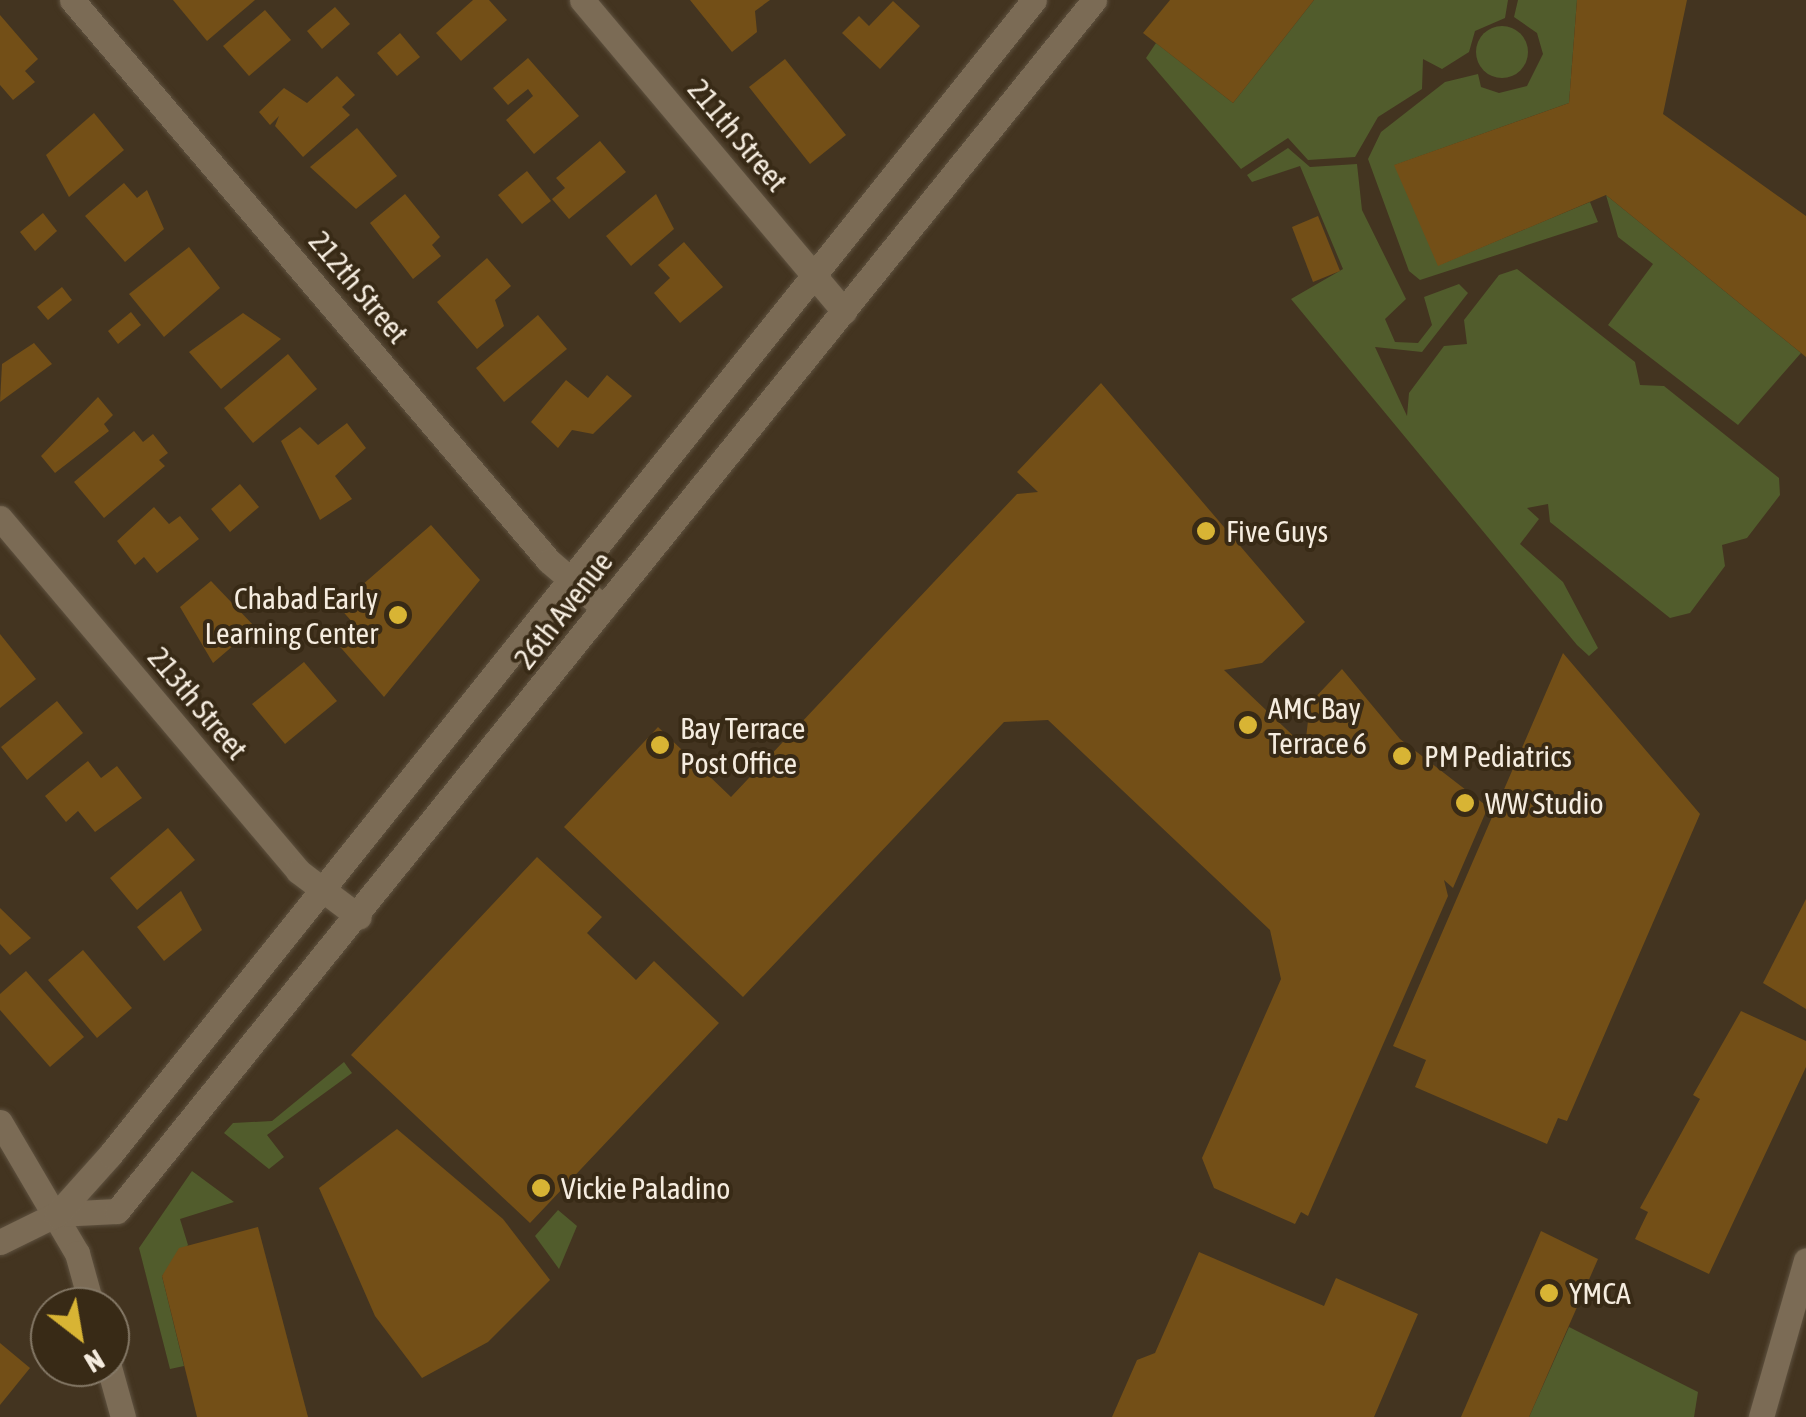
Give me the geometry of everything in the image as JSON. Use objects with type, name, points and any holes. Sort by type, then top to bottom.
[{"type":"street","name":"212th Street","points":[[72,0],[572,582],[604,608]]},
{"type":"street","name":"211th Street","points":[[582,0],[844,310]]},
{"type":"street","name":"26th Avenue","points":[[58,1214],[325,892],[1034,0]]},
{"type":"street","name":"26th Avenue","points":[[0,1242],[58,1214],[117,1211],[359,917],[1093,1]]},
{"type":"street","name":"213th Street","points":[[0,518],[298,871],[359,917]]},
{"type":"street","points":[[0,1122],[58,1214],[85,1287]]},
{"type":"street","points":[[1760,1417],[1806,1260]]},
{"type":"street","points":[[115,1387],[123,1417]]},
{"type":"green space","points":[[1314,0],[1508,0],[1505,18],[1475,31],[1469,52],[1442,69],[1423,59],[1422,89],[1378,117],[1355,157],[1308,160],[1288,138],[1241,169],[1146,58],[1156,43],[1233,103]]},
{"type":"green space","points":[[1518,0],[1577,0],[1569,103],[1395,165],[1439,265],[1590,202],[1598,222],[1420,280],[1409,271],[1368,159],[1381,132],[1445,82],[1478,74],[1481,87],[1499,93],[1527,86],[1543,54],[1537,33],[1514,17]]},
{"type":"green space","points":[[1502,26],[1520,34],[1528,52],[1520,70],[1502,78],[1484,70],[1476,52],[1484,34]]},
{"type":"green space","points":[[1288,148],[1310,167],[1357,164],[1362,210],[1406,299],[1385,319],[1395,342],[1418,343],[1432,325],[1424,297],[1459,284],[1468,293],[1422,352],[1375,347],[1407,416],[1409,393],[1444,346],[1467,344],[1464,320],[1499,275],[1517,269],[1635,362],[1640,385],[1664,386],[1779,478],[1780,495],[1747,538],[1722,545],[1725,566],[1690,613],[1670,618],[1550,522],[1548,504],[1527,508],[1539,519],[1520,544],[1563,582],[1598,648],[1589,656],[1577,645],[1291,299],[1343,269],[1300,166],[1252,182],[1247,175]]},
{"type":"green space","points":[[1606,195],[1801,353],[1738,425],[1608,325],[1653,264],[1618,237]]},
{"type":"green space","points":[[344,1062],[352,1073],[267,1135],[284,1157],[269,1169],[224,1133],[233,1123],[272,1121]]},
{"type":"green space","points":[[192,1171],[234,1202],[180,1219],[188,1245],[162,1276],[184,1366],[170,1369],[139,1248]]},
{"type":"green space","points":[[558,1210],[577,1226],[559,1269],[535,1236]]},
{"type":"green space","points":[[1569,1327],[1698,1392],[1694,1417],[1529,1417]]},
{"type":"building","points":[[173,0],[255,0],[207,41]]},
{"type":"building","points":[[473,0],[489,0],[507,20],[461,61],[436,33]]},
{"type":"building","points":[[690,0],[770,0],[755,11],[757,32],[732,52]]},
{"type":"building","points":[[1170,0],[1314,0],[1233,103],[1143,33]]},
{"type":"building","points":[[1577,0],[1687,0],[1663,114],[1806,216],[1806,357],[1606,195],[1438,266],[1394,165],[1569,103]]},
{"type":"building","points":[[893,1],[920,26],[880,69],[842,33],[859,16],[869,26]]},
{"type":"building","points":[[335,7],[350,24],[322,49],[307,31]]},
{"type":"building","points":[[265,10],[291,40],[249,76],[223,46]]},
{"type":"building","points":[[0,15],[38,59],[25,71],[35,82],[13,100],[0,85]]},
{"type":"building","points":[[400,33],[420,57],[397,76],[377,53]]},
{"type":"building","points":[[528,58],[579,116],[534,154],[506,120],[533,96],[528,89],[508,105],[493,88]]},
{"type":"building","points":[[785,59],[846,135],[810,164],[749,87]]},
{"type":"building","points":[[337,76],[355,95],[342,107],[350,115],[303,157],[275,126],[279,116],[270,125],[259,112],[284,88],[307,103]]},
{"type":"building","points":[[94,113],[124,150],[69,197],[46,155]]},
{"type":"building","points":[[357,128],[397,176],[356,209],[310,167]]},
{"type":"building","points":[[600,141],[626,172],[569,219],[552,199],[565,188],[556,178]]},
{"type":"building","points":[[527,171],[551,201],[522,224],[498,195]]},
{"type":"building","points":[[124,183],[137,198],[147,190],[164,229],[125,262],[85,216]]},
{"type":"building","points":[[405,194],[440,237],[432,245],[441,256],[413,279],[370,223]]},
{"type":"building","points":[[656,194],[674,229],[631,266],[606,236]]},
{"type":"building","points":[[43,213],[57,231],[35,251],[20,232]]},
{"type":"building","points":[[1318,216],[1340,271],[1313,282],[1292,227]]},
{"type":"building","points":[[684,242],[723,287],[680,323],[654,293],[670,278],[658,265]]},
{"type":"building","points":[[189,247],[220,288],[164,337],[129,294]]},
{"type":"building","points":[[487,258],[511,286],[495,300],[504,326],[477,349],[437,302]]},
{"type":"building","points":[[62,287],[72,300],[48,320],[37,307]]},
{"type":"building","points":[[131,312],[141,325],[118,344],[108,331]]},
{"type":"building","points":[[243,313],[281,339],[221,389],[189,352]]},
{"type":"building","points":[[538,315],[567,349],[504,402],[476,368]]},
{"type":"building","points":[[34,343],[52,364],[0,402],[2,364]]},
{"type":"building","points":[[288,354],[317,389],[253,443],[224,408]]},
{"type":"building","points":[[607,375],[632,396],[593,434],[572,430],[558,448],[531,422],[566,380],[588,398]]},
{"type":"building","points":[[1101,383],[1305,622],[1262,663],[1224,670],[1305,747],[1310,703],[1342,669],[1400,739],[1488,807],[1453,888],[1444,880],[1448,896],[1308,1216],[1301,1212],[1295,1224],[1214,1188],[1202,1158],[1281,979],[1270,930],[1048,720],[1004,722],[743,997],[564,827],[658,727],[731,797],[1017,494],[1038,492],[1017,472]]},
{"type":"building","points":[[98,397],[113,415],[104,424],[109,431],[55,473],[41,456]]},
{"type":"building","points":[[347,423],[366,448],[335,476],[352,499],[320,520],[281,441],[300,427],[318,445]]},
{"type":"building","points":[[134,431],[143,442],[153,434],[168,453],[159,460],[165,466],[104,518],[74,482]]},
{"type":"building","points":[[240,484],[259,507],[230,532],[211,509]]},
{"type":"building","points":[[154,507],[169,524],[180,516],[199,539],[157,573],[144,557],[135,565],[117,541]]},
{"type":"building","name":"Chabad Early Learning Center","points":[[431,525],[480,580],[384,697],[335,641],[354,624],[338,606]]},
{"type":"building","points":[[211,581],[255,627],[213,663],[180,607]]},
{"type":"building","points":[[0,634],[36,679],[0,708]]},
{"type":"building","points":[[1563,653],[1700,814],[1567,1121],[1558,1118],[1547,1144],[1415,1087],[1426,1060],[1393,1046]]},
{"type":"building","points":[[304,662],[337,701],[285,744],[252,704]]},
{"type":"building","points":[[57,701],[83,733],[27,780],[1,747]]},
{"type":"building","points":[[88,761],[101,778],[117,766],[142,798],[95,832],[78,811],[66,822],[45,796]]},
{"type":"building","points":[[168,828],[195,860],[137,910],[110,878]]},
{"type":"building","points":[[537,857],[602,917],[587,933],[636,980],[654,961],[719,1023],[530,1223],[351,1055]]},
{"type":"building","points":[[181,891],[202,930],[164,961],[137,927]]},
{"type":"building","points":[[1806,899],[1806,1009],[1763,983]]},
{"type":"building","points":[[0,908],[31,938],[10,955],[0,944]]},
{"type":"building","points":[[83,950],[132,1008],[97,1038],[48,980]]},
{"type":"building","points":[[26,971],[84,1037],[50,1067],[0,1010],[0,994]]},
{"type":"building","points":[[1741,1011],[1806,1041],[1806,1067],[1709,1274],[1635,1239],[1648,1212],[1640,1208],[1700,1099],[1693,1095]]},
{"type":"building","points":[[397,1129],[503,1219],[550,1280],[488,1342],[422,1378],[375,1316],[319,1188]]},
{"type":"building","points":[[258,1227],[308,1417],[197,1417],[162,1276],[179,1248]]},
{"type":"building","name":"YMCA","points":[[1541,1231],[1598,1259],[1529,1417],[1461,1417]]},
{"type":"building","points":[[1199,1252],[1324,1306],[1336,1278],[1418,1314],[1374,1417],[1112,1417],[1137,1360],[1155,1353]]},
{"type":"building","points":[[0,1343],[30,1368],[0,1405]]},
{"type":"place","name":"Five Guys","points":[[1206,531]]},
{"type":"place","name":"Chabad Early Learning Center","points":[[398,615]]},
{"type":"place","name":"AMC Bay Terrace 6","points":[[1248,725]]},
{"type":"place","name":"Bay Terrace Post Office","points":[[660,745]]},
{"type":"place","name":"PM Pediatrics","points":[[1402,756]]},
{"type":"place","name":"WW Studio","points":[[1465,803]]},
{"type":"place","name":"Vickie Paladino","points":[[541,1188]]},
{"type":"place","name":"YMCA","points":[[1549,1293]]}]
